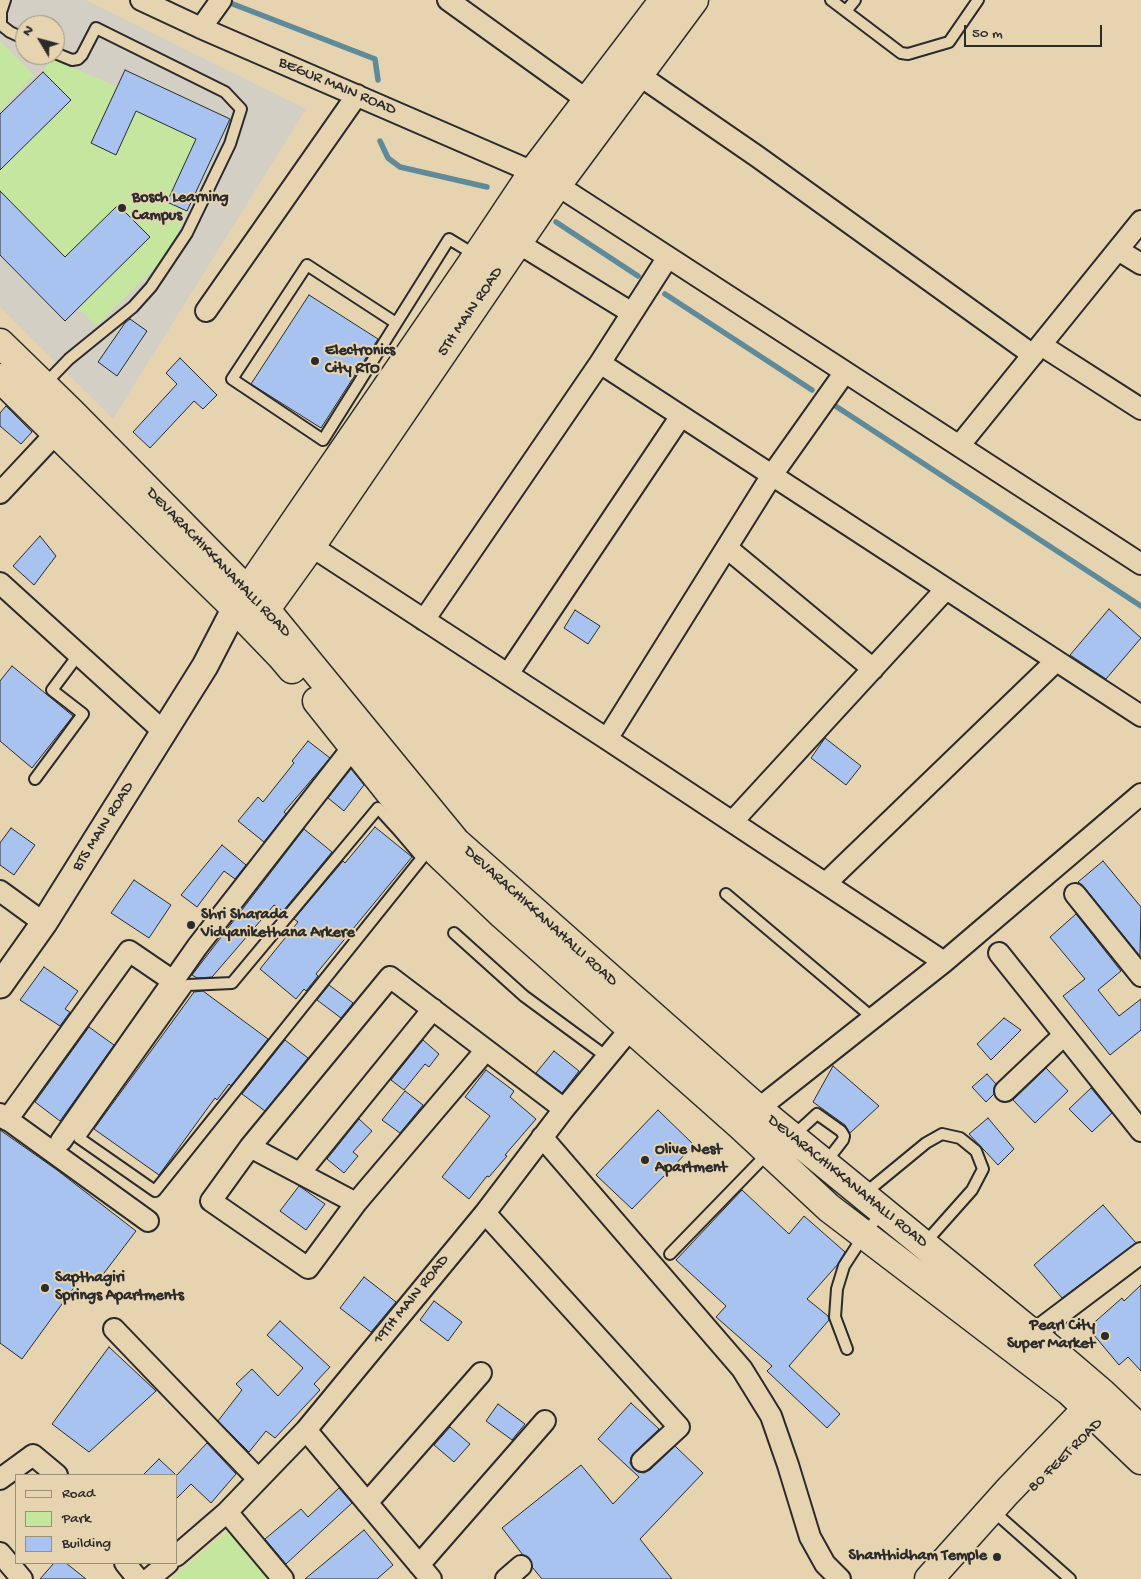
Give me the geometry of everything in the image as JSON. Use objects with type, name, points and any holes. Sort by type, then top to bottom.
[{"type":"main road","name":"5TH MAIN ROAD","points":[[251,609],[533,172],[664,0]]},
{"type":"main road","name":"5TH MAIN ROAD","points":[[251,609],[311,546],[557,185],[694,0]]},
{"type":"main road","name":"DEVARACHIKKANAHALLI ROAD","points":[[0,343],[44,386],[251,609],[456,842],[750,1118],[769,1152],[829,1208],[864,1235],[1024,1341]]},
{"type":"main road","name":"DEVARACHIKKANAHALLI ROAD","points":[[0,378],[251,609],[281,656],[389,789],[406,827],[438,853],[503,915],[630,1028],[750,1118],[792,1137],[924,1244],[1024,1341],[1138,1438]]},
{"type":"main road","name":"80 FEET ROAD","points":[[996,1505],[1023,1499],[1102,1407]]},
{"type":"main road","points":[[929,1579],[996,1505]]},
{"type":"street","name":"BEGUR MAIN ROAD","points":[[142,0],[201,28],[533,172],[557,185],[1141,564]]},
{"type":"street","points":[[201,28],[221,0]]},
{"type":"street","points":[[448,0],[588,100]]},
{"type":"street","points":[[639,75],[1037,350],[1141,409]]},
{"type":"street","points":[[206,311],[357,95]]},
{"type":"street","points":[[959,446],[1141,221]]},
{"type":"street","points":[[518,243],[632,313]]},
{"type":"street","points":[[1118,250],[1141,264]]},
{"type":"street","points":[[424,620],[600,363],[668,257]]},
{"type":"street","points":[[600,363],[1141,716]]},
{"type":"street","points":[[607,739],[772,475],[844,372]]},
{"type":"street","points":[[508,674],[681,416]]},
{"type":"street","points":[[0,493],[57,432]]},
{"type":"street","points":[[311,546],[944,962]]},
{"type":"street","points":[[727,548],[873,668]]},
{"type":"street","points":[[0,583],[164,732]]},
{"type":"street","points":[[733,822],[946,589]]},
{"type":"street","name":"BTS MAIN ROAD","points":[[0,985],[44,923],[205,666],[251,609]]},
{"type":"street","points":[[826,883],[1056,661]]},
{"type":"street","points":[[61,1141],[197,946],[353,747]]},
{"type":"street","points":[[750,1118],[944,962],[1141,794]]},
{"type":"street","points":[[0,891],[44,923]]},
{"type":"street","points":[[1075,894],[1141,976]]},
{"type":"street","points":[[148,1221],[4,1117],[129,951],[172,981]]},
{"type":"street","points":[[1000,954],[1141,1131]]},
{"type":"street","points":[[486,1050],[356,1203],[308,1268],[210,1201],[250,1147],[390,977],[564,1109]]},
{"type":"street","points":[[300,1173],[433,1010]]},
{"type":"street","name":"19TH MAIN ROAD","points":[[178,1554],[228,1512],[306,1430],[484,1212],[630,1028]]},
{"type":"street","points":[[1005,1091],[1064,1035]]},
{"type":"street","points":[[542,1137],[742,1369],[771,1416],[810,1537],[825,1564],[840,1579]]},
{"type":"street","points":[[250,1147],[356,1203]]},
{"type":"street","points":[[484,1212],[679,1427],[642,1461]]},
{"type":"street","points":[[1024,1341],[1141,1253]]},
{"type":"street","points":[[114,1329],[258,1479]]},
{"type":"street","points":[[367,1503],[481,1374]]},
{"type":"street","points":[[306,1430],[425,1572],[545,1421]]},
{"type":"street","points":[[0,1479],[33,1454],[55,1474]]},
{"type":"street","points":[[228,1512],[283,1579]]},
{"type":"street","points":[[0,1553],[22,1579]]},
{"type":"street","points":[[126,1564],[138,1579]]},
{"type":"street","points":[[149,1579],[167,1564]]},
{"type":"lane","points":[[5,0],[1,12],[1,24],[15,34]]},
{"type":"lane","points":[[831,0],[901,53],[908,54],[949,42],[978,0]]},
{"type":"lane","points":[[846,11],[855,0]]},
{"type":"lane","points":[[44,386],[69,359],[133,307],[151,287],[187,233],[230,144],[240,108],[225,92],[96,28],[78,59],[72,60],[65,57]]},
{"type":"lane","points":[[396,323],[307,265],[232,379],[323,440],[449,239],[478,256]]},
{"type":"lane","points":[[35,779],[83,714],[52,690],[79,654]]},
{"type":"lane","points":[[378,808],[406,827],[422,858],[155,1191],[79,1138],[188,984],[232,983],[378,808]]},
{"type":"lane","points":[[726,894],[873,1018]]},
{"type":"lane","points":[[454,933],[524,996],[607,1058]]},
{"type":"lane","points":[[847,1349],[835,1317],[837,1289],[844,1266],[864,1235],[873,1203],[926,1143],[942,1134],[960,1138],[976,1151],[983,1169],[972,1190],[924,1244]]},
{"type":"lane","points":[[670,1254],[769,1152]]},
{"type":"lane","points":[[996,1505],[1070,1579]]},
{"type":"shaded area","name":"Bosch Learning Campus","points":[[0,0],[86,0],[306,109],[113,419],[0,307]]},
{"type":"green space","points":[[0,41],[15,56],[15,65],[24,65],[34,75],[0,111]]},
{"type":"green space","points":[[65,64],[117,87],[91,143],[116,154],[136,111],[196,139],[167,202],[187,211],[168,255],[96,326],[78,308],[150,237],[118,205],[65,257],[0,191],[0,170],[71,100],[43,72],[46,65]]},
{"type":"green space","points":[[230,1529],[272,1579],[170,1579]]},
{"type":"building","points":[[125,70],[230,119],[187,211],[167,202],[196,139],[136,111],[116,155],[91,143]]},
{"type":"building","points":[[43,72],[71,100],[0,170],[0,114]]},
{"type":"building","points":[[0,191],[65,257],[118,205],[150,237],[65,321],[0,255]]},
{"type":"building","name":"Electronics City RTO","points":[[309,295],[378,339],[321,428],[251,384]]},
{"type":"building","points":[[130,319],[147,331],[117,376],[98,362],[125,323]]},
{"type":"building","points":[[180,358],[217,395],[203,409],[194,401],[150,448],[133,432],[177,384],[166,373]]},
{"type":"building","points":[[6,406],[32,432],[21,444],[0,426],[0,413]]},
{"type":"building","points":[[40,536],[56,556],[34,585],[13,566]]},
{"type":"building","points":[[1109,609],[1141,638],[1106,679],[1070,655]]},
{"type":"building","points":[[575,610],[600,626],[588,644],[564,628]]},
{"type":"building","points":[[12,666],[73,716],[32,768],[0,741],[0,681]]},
{"type":"building","points":[[825,738],[861,766],[846,785],[811,758]]},
{"type":"building","points":[[308,741],[330,758],[284,812],[286,814],[264,842],[238,821],[258,797],[263,802],[294,763],[292,761]]},
{"type":"building","points":[[351,769],[364,785],[344,811],[328,798]]},
{"type":"building","points":[[375,827],[412,857],[316,974],[318,976],[306,991],[304,989],[296,999],[260,969],[298,922],[294,919],[343,861],[345,863]]},
{"type":"building","points":[[11,828],[35,845],[14,875],[0,865],[0,843]]},
{"type":"building","points":[[304,829],[332,852],[283,911],[274,905],[212,977],[197,978],[192,975]]},
{"type":"building","points":[[222,845],[246,865],[235,879],[224,871],[197,907],[181,895]]},
{"type":"building","points":[[1103,861],[1141,907],[1140,956],[1078,882]]},
{"type":"building","points":[[134,880],[171,905],[149,938],[111,913]]},
{"type":"building","points":[[1076,914],[1121,971],[1098,990],[1119,1016],[1141,999],[1141,1030],[1110,1055],[1063,996],[1085,979],[1050,937]]},
{"type":"building","points":[[44,967],[78,991],[65,1009],[70,1012],[60,1026],[20,1000]]},
{"type":"building","points":[[329,985],[353,1003],[341,1018],[317,1000]]},
{"type":"building","points":[[203,991],[268,1039],[231,1086],[229,1084],[217,1100],[215,1098],[159,1175],[94,1129],[194,992]]},
{"type":"building","points":[[1004,1018],[1021,1030],[991,1060],[977,1044]]},
{"type":"building","points":[[89,1027],[114,1045],[60,1121],[35,1102]]},
{"type":"building","points":[[285,1040],[308,1058],[265,1111],[242,1094]]},
{"type":"building","points":[[423,1040],[439,1054],[429,1067],[425,1064],[404,1090],[391,1080]]},
{"type":"building","points":[[554,1051],[579,1071],[562,1093],[536,1073]]},
{"type":"building","points":[[833,1066],[879,1106],[850,1133],[845,1125],[813,1102]]},
{"type":"building","points":[[1046,1068],[1068,1091],[1035,1123],[1013,1100]]},
{"type":"building","points":[[486,1070],[514,1091],[510,1097],[536,1119],[505,1155],[507,1156],[489,1177],[487,1176],[469,1199],[442,1177],[490,1116],[465,1097]]},
{"type":"building","points":[[987,1074],[996,1084],[994,1094],[986,1102],[972,1087]]},
{"type":"building","points":[[1091,1088],[1112,1113],[1092,1132],[1069,1109]]},
{"type":"building","points":[[405,1091],[423,1105],[400,1133],[382,1120]]},
{"type":"building","name":"Olive Nest Apartment","points":[[658,1110],[694,1145],[632,1209],[596,1175]]},
{"type":"building","points":[[988,1118],[1014,1149],[998,1165],[969,1134]]},
{"type":"building","points":[[359,1119],[372,1131],[353,1152],[358,1156],[344,1173],[327,1159]]},
{"type":"building","points":[[0,1130],[57,1170],[136,1231],[98,1281],[86,1271],[22,1359],[0,1343]]},
{"type":"building","points":[[299,1186],[325,1204],[306,1230],[280,1211]]},
{"type":"building","points":[[742,1190],[789,1234],[804,1216],[845,1252],[838,1264],[807,1299],[828,1316],[829,1320],[789,1366],[840,1414],[827,1428],[767,1371],[772,1366],[716,1317],[726,1306],[676,1260]]},
{"type":"building","points":[[1103,1205],[1136,1243],[1062,1298],[1034,1265]]},
{"type":"building","points":[[364,1277],[396,1302],[371,1332],[340,1308]]},
{"type":"building","points":[[1141,1285],[1141,1371],[1128,1357],[1119,1365],[1088,1328],[1122,1298],[1124,1301]]},
{"type":"building","points":[[434,1301],[462,1322],[448,1341],[420,1320]]},
{"type":"building","points":[[280,1321],[330,1367],[314,1384],[320,1390],[275,1438],[266,1431],[249,1452],[218,1421],[242,1390],[236,1384],[252,1369],[278,1396],[303,1368],[267,1335]]},
{"type":"building","points":[[109,1347],[156,1391],[89,1452],[52,1424]]},
{"type":"building","points":[[631,1403],[659,1429],[631,1457],[630,1463],[634,1469],[644,1473],[650,1470],[675,1446],[703,1473],[640,1539],[672,1579],[542,1579],[532,1567],[530,1559],[523,1555],[502,1528],[581,1465],[613,1504],[639,1477],[598,1439]]},
{"type":"building","points":[[498,1404],[525,1424],[512,1440],[486,1421]]},
{"type":"building","points":[[450,1427],[470,1444],[454,1462],[434,1445]]},
{"type":"building","points":[[207,1443],[236,1474],[211,1503],[191,1484],[178,1497],[178,1474]]},
{"type":"building","points":[[159,1459],[175,1474],[144,1474]]},
{"type":"building","points":[[339,1488],[352,1503],[286,1564],[265,1539],[301,1509],[308,1517]]},
{"type":"building","points":[[364,1530],[393,1565],[377,1579],[305,1579]]},
{"type":"building","points":[[53,1564],[67,1564],[86,1579],[40,1579]]},
{"type":"waterway","points":[[225,1],[375,59],[378,80]]},
{"type":"waterway","points":[[380,141],[388,158],[400,167],[487,187]]},
{"type":"waterway","points":[[556,222],[638,276]]},
{"type":"waterway","points":[[665,294],[812,390]]},
{"type":"waterway","points":[[834,405],[1141,606]]},
{"type":"place","name":"Bosch Learning Campus","points":[[122,208]]},
{"type":"place","name":"Electronics City RTO","points":[[315,361]]},
{"type":"place","name":"Shri Sharada Vidyanikethana Arkere","points":[[191,925]]},
{"type":"place","name":"Olive Nest Apartment","points":[[645,1160]]},
{"type":"place","name":"Sapthagiri Springs Apartments","points":[[45,1288]]},
{"type":"place","name":"Pearl City Super Market","points":[[1105,1336]]},
{"type":"place","name":"Shanthidham Temple","points":[[997,1557]]}]
